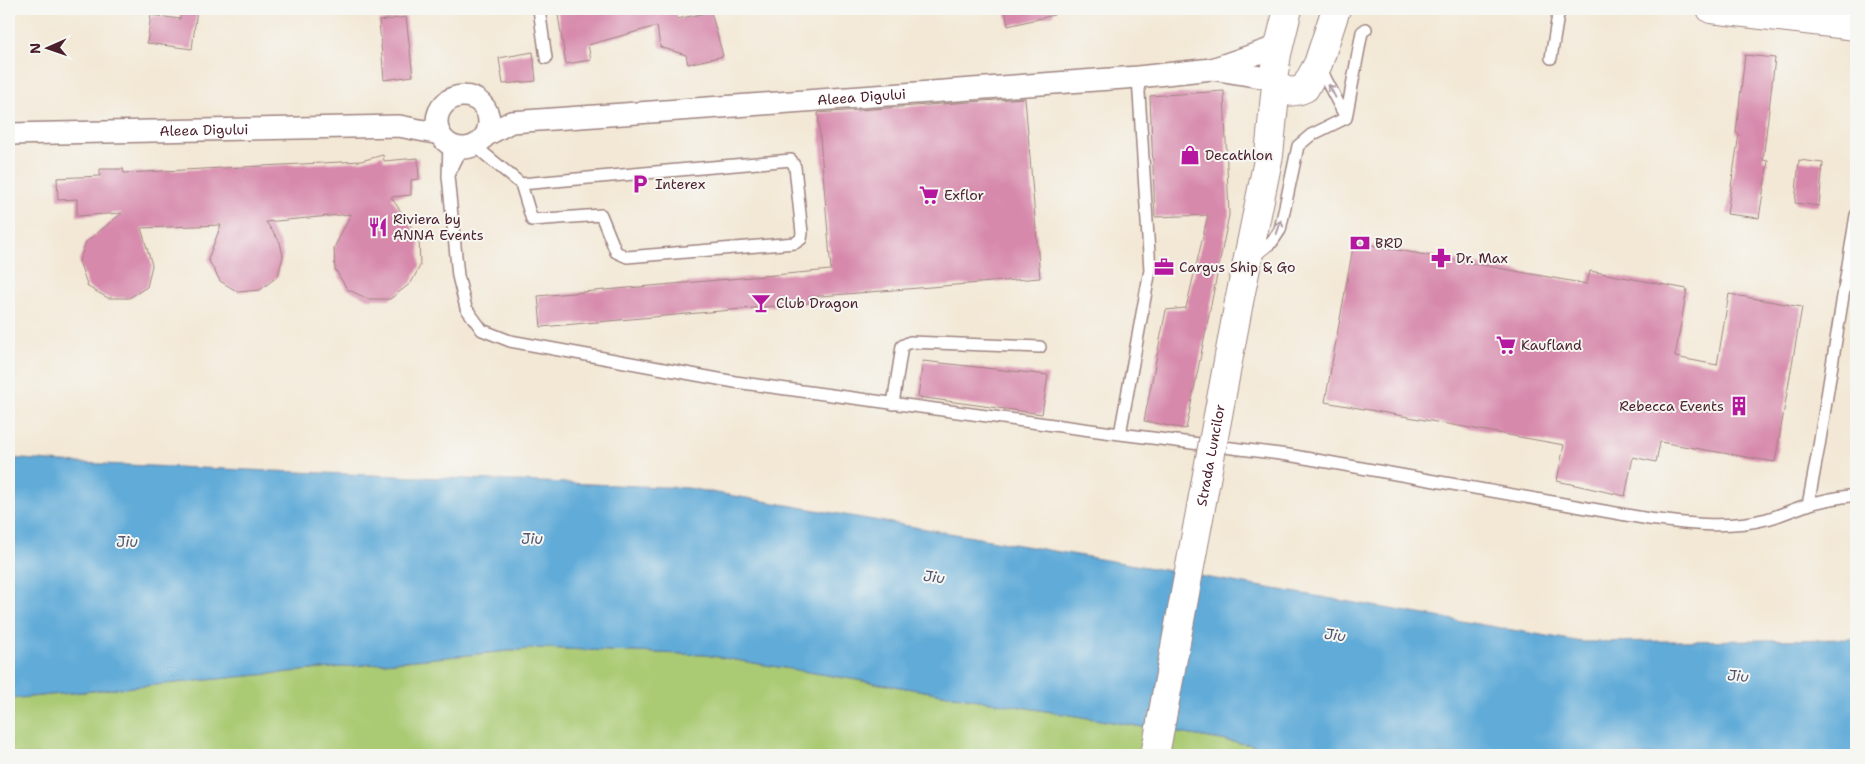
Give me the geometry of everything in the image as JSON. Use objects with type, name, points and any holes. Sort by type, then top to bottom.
[{"type":"main road","name":"Strada Luncilor","points":[[1155,755],[1239,302],[1269,155],[1274,82],[1279,46],[1288,9]]},
{"type":"main road","name":"Strada Luncilor","points":[[1269,155],[1318,64],[1336,9]]},
{"type":"main road","points":[[1711,9],[1794,14],[1856,26]]},
{"type":"main road","points":[[1274,82],[1289,92],[1306,88]]},
{"type":"street","name":"Aleea Digului","points":[[9,134],[399,126],[462,142],[511,122],[1138,77],[1212,69],[1279,46]]},
{"type":"street","name":"Aleea Digului","points":[[1212,69],[1274,82]]},
{"type":"street","points":[[478,100],[486,110],[489,124],[462,142],[437,121],[441,108],[451,98],[465,96],[478,100],[511,122]]},
{"type":"street","name":"Aleea Digului","points":[[399,126],[441,108]]},
{"type":"lane","points":[[539,9],[546,58]]},
{"type":"lane","points":[[1551,58],[1559,9]]},
{"type":"lane","points":[[1346,118],[1362,32],[1366,29]]},
{"type":"lane","points":[[1318,64],[1346,118]]},
{"type":"lane","points":[[1120,434],[1150,270],[1138,77]]},
{"type":"lane","points":[[1247,262],[1272,242],[1280,230],[1298,146],[1311,136],[1346,118]]},
{"type":"lane","points":[[521,184],[791,160],[795,167],[802,233],[801,239],[795,243],[627,256],[616,252],[601,214],[532,220],[521,184],[462,142],[448,176],[458,276],[466,308],[482,330],[510,341],[696,375],[893,404],[1288,455],[1649,520],[1726,526],[1768,518],[1808,505],[1856,495]]},
{"type":"lane","points":[[1808,505],[1856,215]]},
{"type":"lane","points":[[893,404],[902,346],[910,342],[1040,347]]},
{"type":"green space","points":[[540,648],[705,655],[1313,755],[9,755],[9,699]]},
{"type":"water","name":"Jiu","points":[[9,458],[78,463],[688,488],[1582,642],[1856,639],[1856,755],[1313,755],[705,655],[540,648],[9,699]]},
{"type":"building","points":[[181,9],[197,9],[192,49],[147,43],[151,15],[180,19]]},
{"type":"building","points":[[557,9],[676,9],[677,19],[711,12],[723,56],[688,64],[686,55],[660,47],[657,26],[588,45],[591,60],[566,64]]},
{"type":"building","points":[[1005,9],[1053,9],[1054,15],[1008,26]]},
{"type":"building","points":[[406,17],[413,76],[384,80],[379,21]]},
{"type":"building","points":[[533,52],[536,81],[503,84],[499,58]]},
{"type":"building","points":[[1745,55],[1775,58],[1763,160],[1768,161],[1759,218],[1727,214],[1739,134],[1736,133]]},
{"type":"building","points":[[1224,91],[1229,215],[1186,429],[1144,421],[1166,310],[1186,308],[1208,215],[1155,217],[1150,96]]},
{"type":"building","name":"Exflor","points":[[1025,98],[1040,278],[809,297],[810,303],[541,327],[538,296],[831,270],[818,113]]},
{"type":"building","name":"Riviera by ANNA Events","points":[[383,155],[384,161],[418,158],[419,179],[411,180],[411,195],[391,197],[419,238],[420,266],[411,283],[390,299],[368,299],[347,289],[335,269],[334,248],[351,214],[266,222],[280,242],[283,256],[278,276],[260,290],[238,292],[220,281],[208,259],[221,225],[141,228],[152,265],[147,287],[129,298],[108,298],[88,287],[79,261],[86,242],[122,213],[77,216],[77,199],[58,200],[57,178],[100,176],[100,169],[123,169],[124,173],[361,161]]},
{"type":"building","points":[[1799,160],[1823,163],[1819,206],[1795,203]]},
{"type":"building","name":"Kaufland","points":[[1354,242],[1587,284],[1590,271],[1687,289],[1675,357],[1717,365],[1729,294],[1802,307],[1775,462],[1660,442],[1656,462],[1633,457],[1625,496],[1557,481],[1564,445],[1325,402]]},
{"type":"building","points":[[923,361],[1048,375],[1042,414],[918,397]]},
{"type":"place","name":"Decathlon","points":[[1190,155]]},
{"type":"place","name":"Interex","points":[[640,184]]},
{"type":"place","name":"Exflor","points":[[929,195]]},
{"type":"place","name":"Riviera by ANNA Events","points":[[378,227]]},
{"type":"place","name":"BRD","points":[[1360,243]]},
{"type":"place","name":"Dr. Max","points":[[1441,258]]},
{"type":"place","name":"Cargus Ship & Go","points":[[1164,267]]},
{"type":"place","name":"Club Dragon","points":[[761,303]]},
{"type":"place","name":"Kaufland","points":[[1506,345]]},
{"type":"place","name":"Rebecca Events","points":[[1739,406]]}]
